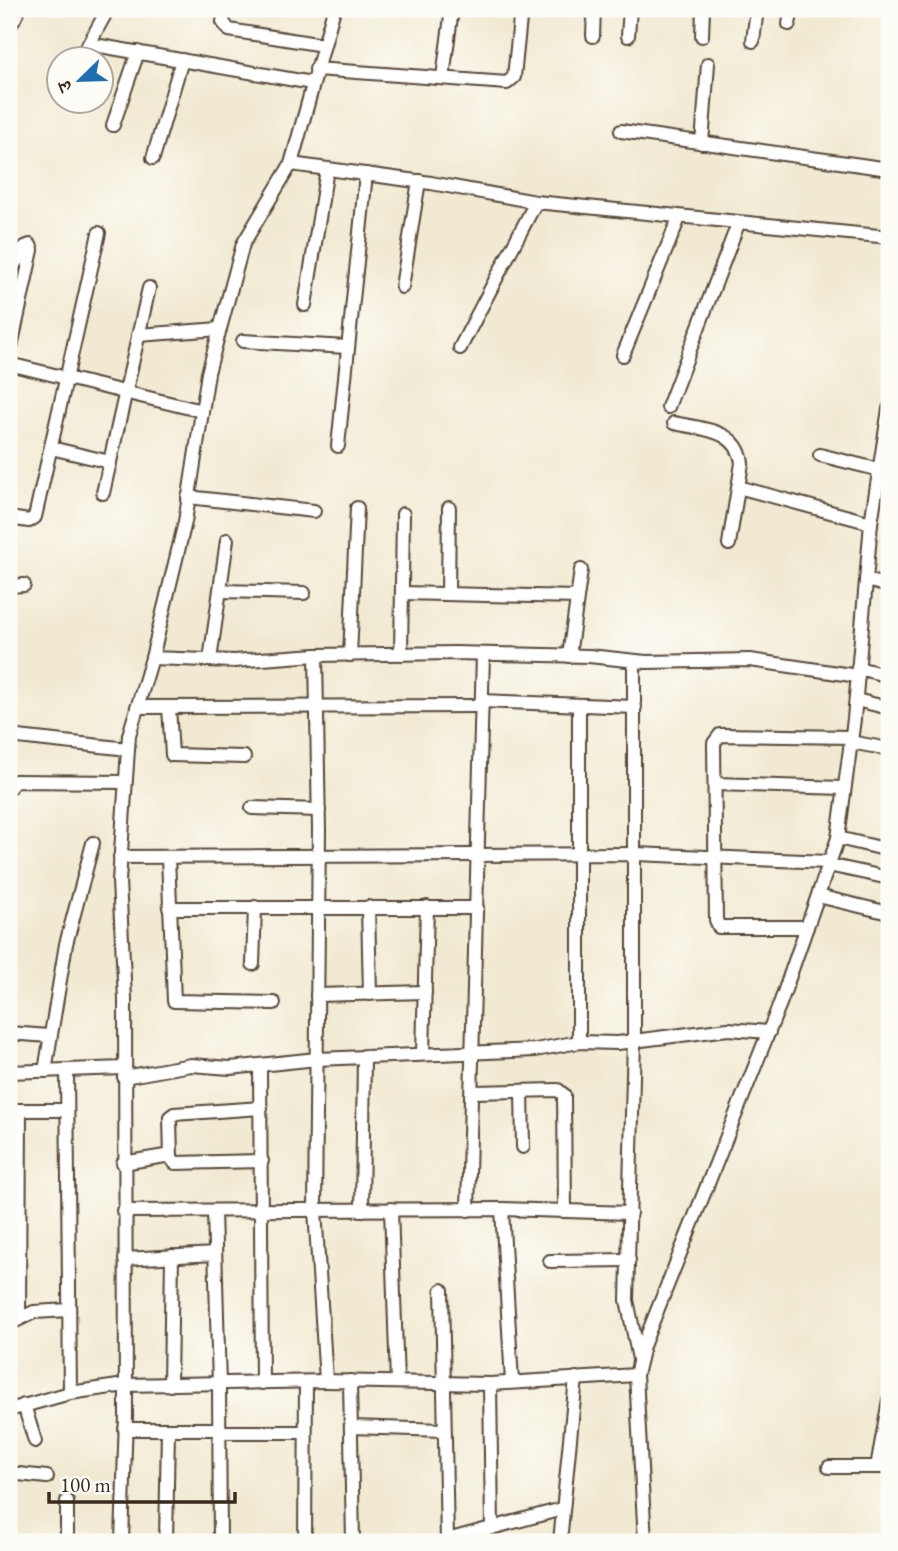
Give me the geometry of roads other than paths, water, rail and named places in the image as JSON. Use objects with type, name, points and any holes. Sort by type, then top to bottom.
[{"type":"street","points":[[108,9],[89,44],[312,82]]},
{"type":"street","points":[[225,9],[223,22],[229,30],[323,45]]},
{"type":"street","points":[[122,1542],[125,1259],[120,857],[128,749],[152,658],[188,497],[202,411],[220,329],[243,244],[291,164],[334,9]]},
{"type":"street","points":[[443,76],[452,9]]},
{"type":"street","points":[[316,69],[511,81],[521,9]]},
{"type":"street","points":[[528,9],[552,9]]},
{"type":"street","points":[[593,36],[594,9]]},
{"type":"street","points":[[628,36],[629,9]]},
{"type":"street","points":[[702,36],[704,9]]},
{"type":"street","points":[[753,41],[757,9]]},
{"type":"street","points":[[789,24],[792,9]]},
{"type":"street","points":[[113,125],[138,52]]},
{"type":"street","points":[[153,158],[182,60]]},
{"type":"street","points":[[702,143],[708,64]]},
{"type":"street","points":[[621,131],[889,169]]},
{"type":"street","points":[[291,164],[419,181],[536,202],[889,237]]},
{"type":"street","points":[[305,305],[327,169]]},
{"type":"street","points":[[338,446],[366,174]]},
{"type":"street","points":[[402,287],[419,181]]},
{"type":"street","points":[[460,348],[536,202]]},
{"type":"street","points":[[624,355],[679,218]]},
{"type":"street","points":[[668,407],[738,224]]},
{"type":"street","points":[[9,518],[29,521],[35,517],[99,233]]},
{"type":"street","points":[[9,244],[22,251]]},
{"type":"street","points":[[9,273],[27,245],[32,247],[9,356]]},
{"type":"street","points":[[103,493],[149,288]]},
{"type":"street","points":[[138,335],[220,329]]},
{"type":"street","points":[[243,341],[347,347]]},
{"type":"street","points":[[9,364],[202,411]]},
{"type":"street","points":[[637,1368],[769,1032],[838,838],[856,699],[871,523],[889,409]]},
{"type":"street","points":[[674,424],[730,438],[741,456],[729,544]]},
{"type":"street","points":[[51,448],[110,463]]},
{"type":"street","points":[[820,455],[880,470]]},
{"type":"street","points":[[738,488],[871,523]]},
{"type":"street","points":[[188,497],[314,511]]},
{"type":"street","points":[[350,655],[357,508]]},
{"type":"street","points":[[448,594],[449,508]]},
{"type":"street","points":[[401,654],[403,514]]},
{"type":"street","points":[[210,660],[227,540]]},
{"type":"street","points":[[569,656],[581,570]]},
{"type":"street","points":[[866,580],[889,586]]},
{"type":"street","points":[[9,586],[24,585]]},
{"type":"street","points":[[220,591],[304,593]]},
{"type":"street","points":[[402,593],[577,597]]},
{"type":"street","points":[[152,658],[210,660],[316,655],[483,654],[634,661],[750,660],[889,676]]},
{"type":"street","points":[[468,1209],[483,654]]},
{"type":"street","points":[[316,655],[319,857],[315,1210],[326,1381]]},
{"type":"street","points":[[634,661],[634,1040],[627,1300],[637,1368],[645,1542]]},
{"type":"street","points":[[856,699],[889,708]]},
{"type":"street","points":[[137,707],[482,704],[635,707]]},
{"type":"street","points":[[579,705],[579,1042]]},
{"type":"street","points":[[169,707],[172,755],[244,757]]},
{"type":"street","points":[[9,736],[128,749]]},
{"type":"street","points":[[807,928],[719,927],[716,920],[714,743],[720,736],[850,740],[889,749]]},
{"type":"street","points":[[9,788],[15,781],[125,782]]},
{"type":"street","points":[[715,784],[844,788]]},
{"type":"street","points":[[252,808],[319,810]]},
{"type":"street","points":[[838,838],[889,850]]},
{"type":"street","points":[[45,1071],[66,944],[93,843]]},
{"type":"street","points":[[120,857],[636,854],[829,864],[889,878]]},
{"type":"street","points":[[168,857],[174,1001],[274,1003]]},
{"type":"street","points":[[818,896],[889,913]]},
{"type":"street","points":[[368,906],[370,994]]},
{"type":"street","points":[[253,964],[255,907]]},
{"type":"street","points":[[423,1053],[427,907]]},
{"type":"street","points":[[169,908],[477,908]]},
{"type":"street","points":[[317,995],[425,992]]},
{"type":"street","points":[[9,1072],[124,1072],[191,1065],[230,1068],[364,1056],[474,1050],[535,1050],[579,1042],[634,1040],[728,1030],[769,1032]]},
{"type":"street","points":[[9,1033],[49,1036]]},
{"type":"street","points":[[362,1210],[364,1056]]},
{"type":"street","points":[[260,1066],[262,1383]]},
{"type":"street","points":[[66,1071],[70,1393]]},
{"type":"street","points":[[472,1092],[558,1090],[564,1095],[565,1211]]},
{"type":"street","points":[[522,1091],[523,1147]]},
{"type":"street","points":[[261,1108],[171,1115],[171,1155],[175,1163],[262,1161]]},
{"type":"street","points":[[68,1110],[14,1110],[14,1315],[69,1310]]},
{"type":"street","points":[[123,1163],[171,1155]]},
{"type":"street","points":[[391,1209],[397,1382]]},
{"type":"street","points":[[123,1211],[502,1209],[630,1213]]},
{"type":"street","points":[[502,1209],[512,1382]]},
{"type":"street","points":[[214,1211],[220,1542]]},
{"type":"street","points":[[125,1259],[215,1254]]},
{"type":"street","points":[[170,1385],[172,1256]]},
{"type":"street","points":[[550,1261],[629,1260]]},
{"type":"street","points":[[442,1290],[447,1541],[562,1509]]},
{"type":"street","points":[[9,1410],[70,1393],[125,1385],[326,1381],[490,1384],[576,1378],[637,1368]]},
{"type":"street","points":[[560,1542],[576,1378]]},
{"type":"street","points":[[350,1381],[353,1542]]},
{"type":"street","points":[[305,1542],[306,1382]]},
{"type":"street","points":[[490,1384],[492,1528]]},
{"type":"street","points":[[829,1467],[883,1467],[889,1400]]},
{"type":"street","points":[[24,1405],[35,1441]]},
{"type":"street","points":[[351,1427],[444,1430]]},
{"type":"street","points":[[125,1429],[305,1432]]},
{"type":"street","points":[[166,1542],[168,1429]]},
{"type":"street","points":[[9,1473],[47,1477]]},
{"type":"street","points":[[67,1502],[67,1542]]},
{"type":"railway","points":[[9,14],[12,9]]},
{"type":"railway","points":[[9,40],[24,9]]}]
